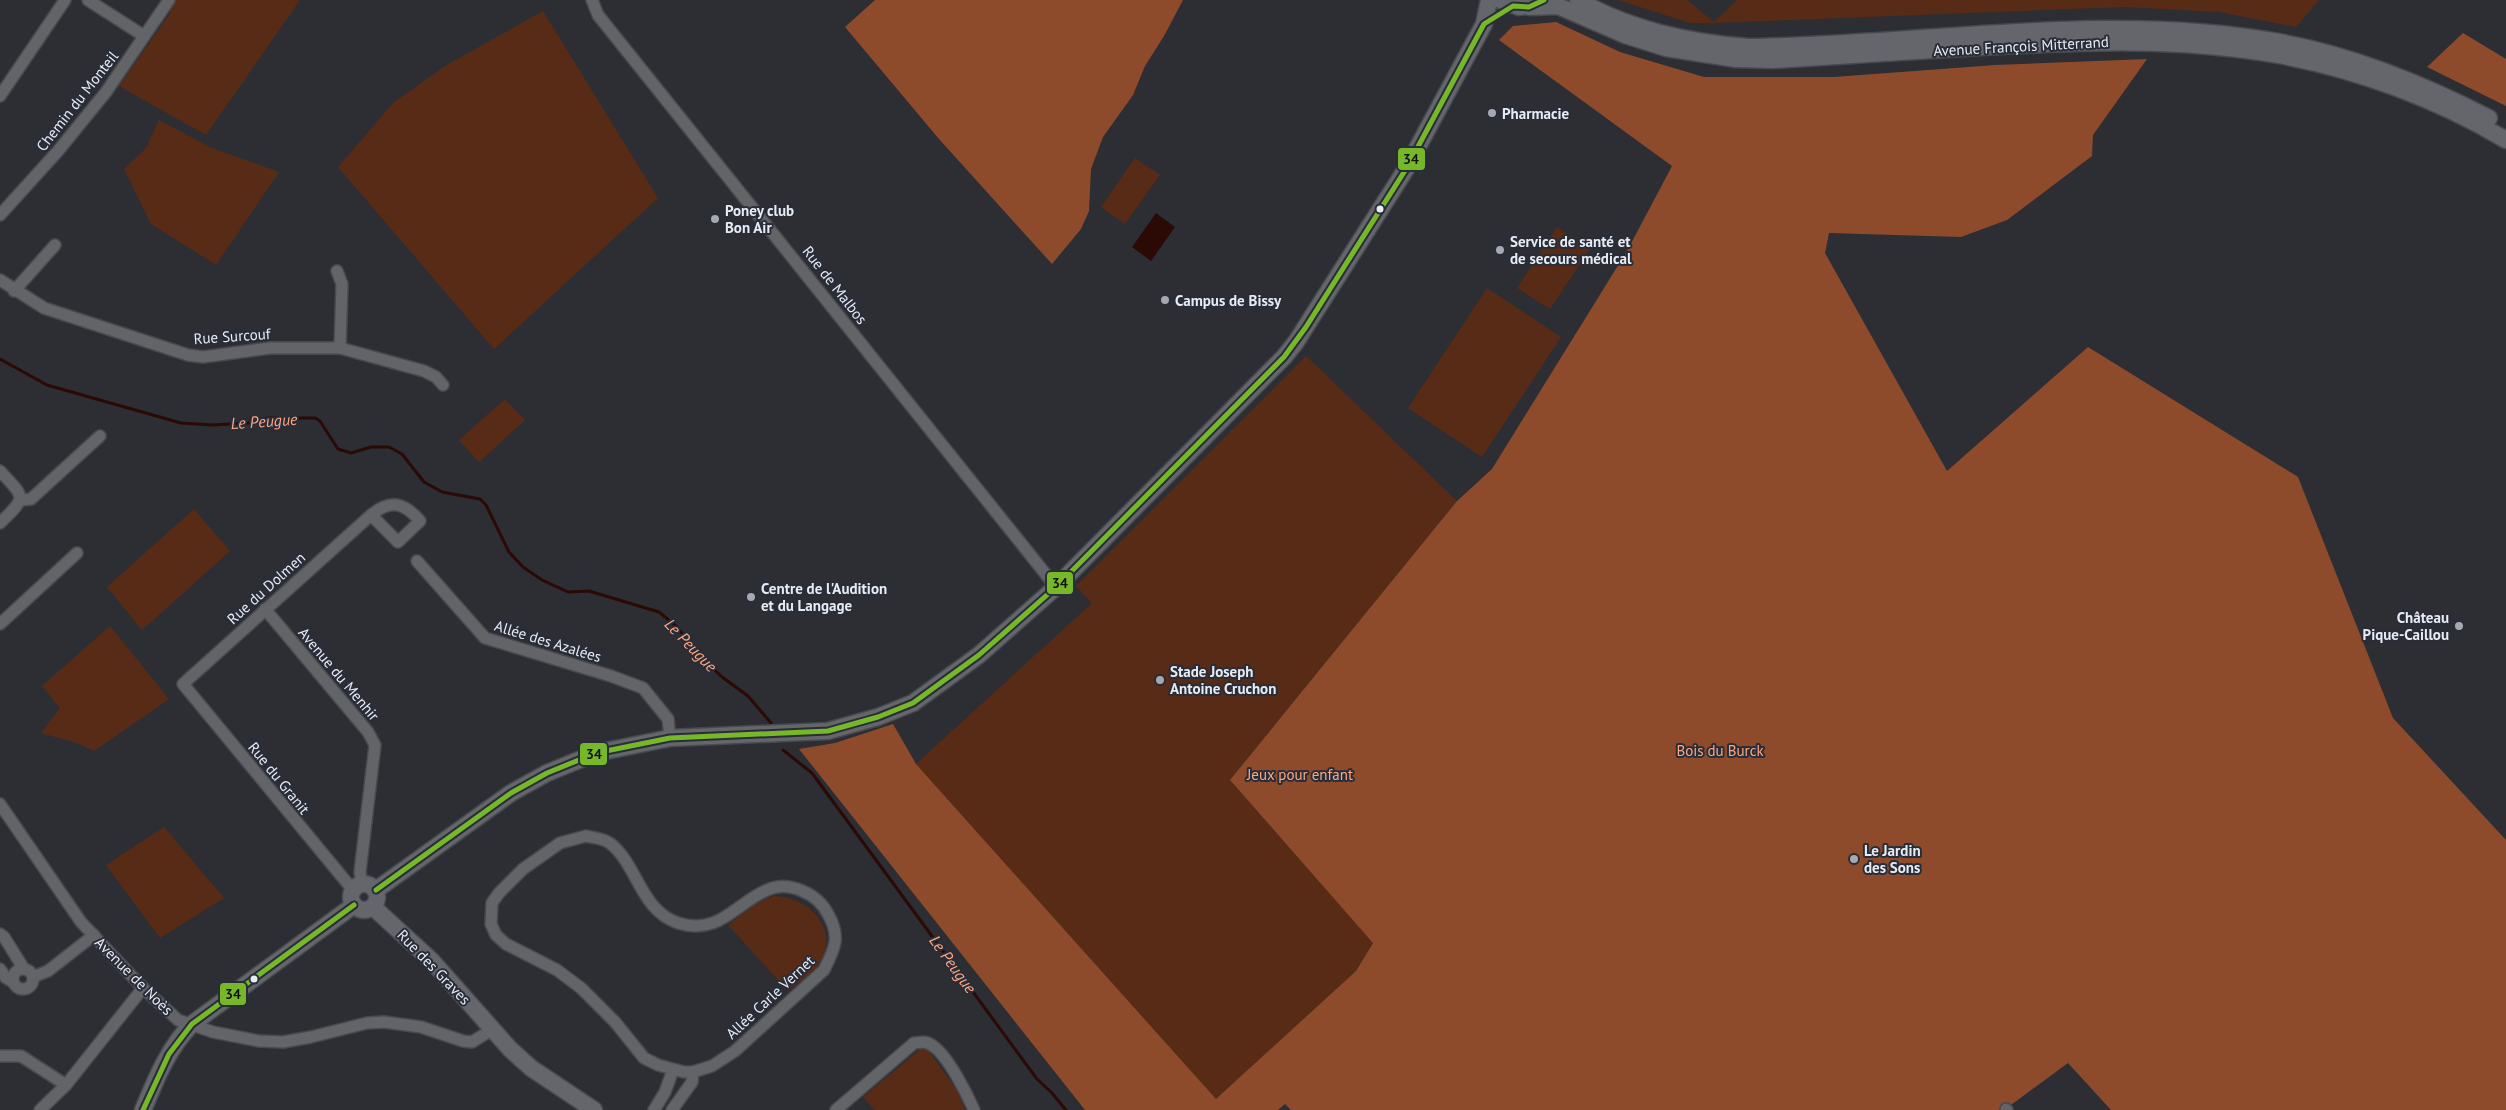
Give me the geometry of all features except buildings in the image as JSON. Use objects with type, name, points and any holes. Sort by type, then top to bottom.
[{"type":"main road","points":[[144,1110],[158,1074],[169,1053],[192,1024],[361,892],[510,793],[547,773],[596,753],[670,738],[828,731],[878,717],[913,703],[980,655],[1056,588],[1284,357],[1296,342],[1406,169],[1484,24],[1489,0]]},
{"type":"main road","name":"Avenue François Mitterrand","points":[[1578,0],[1633,25],[1674,37],[1704,43],[1748,47],[2055,31],[2163,29],[2280,42],[2405,78],[2456,101],[2506,128]]},
{"type":"main road","points":[[1484,24],[1521,3]]},
{"type":"main road","name":"Avenue François Mitterrand","points":[[1521,3],[1558,6],[1625,35],[1666,48],[1736,59],[1773,60],[2055,43],[2137,41],[2184,44],[2278,55],[2338,69],[2400,90],[2449,111],[2506,140]]},
{"type":"main road","name":"Rue des Graves","points":[[361,892],[378,897],[373,907],[432,961],[492,1029]]},
{"type":"main road","points":[[492,1029],[531,1068],[594,1110]]},
{"type":"street","points":[[0,96],[65,0]]},
{"type":"street","points":[[88,0],[144,36]]},
{"type":"street","name":"Chemin du Monteil","points":[[0,215],[58,151],[102,98],[169,0]]},
{"type":"street","name":"Rue de Malbos","points":[[592,0],[598,15],[1056,588]]},
{"type":"street","points":[[14,291],[55,245]]},
{"type":"street","points":[[337,271],[342,284],[340,348]]},
{"type":"street","name":"Rue Surcouf","points":[[0,280],[14,291],[44,308],[188,355],[203,357],[270,348],[340,348],[424,371],[443,385]]},
{"type":"street","points":[[21,500],[31,499],[100,436]]},
{"type":"street","points":[[0,471],[20,493],[21,500],[19,505],[0,522]]},
{"type":"street","name":"Rue du Dolmen","points":[[183,684],[371,515]]},
{"type":"street","points":[[0,624],[77,554]]},
{"type":"street","name":"Allée des Azalées","points":[[417,561],[485,638],[611,676],[643,688],[668,719],[670,738]]},
{"type":"street","name":"Avenue du Menhir","points":[[265,609],[368,732],[375,745],[360,872],[361,892]]},
{"type":"street","name":"Rue du Granit","points":[[183,684],[361,892]]},
{"type":"street","name":"Avenue de Noès","points":[[0,804],[66,902],[143,988],[178,1020],[213,1032],[259,1041],[280,1042],[312,1037],[367,1023],[402,1023],[472,1042],[492,1029]]},
{"type":"street","name":"Allée Carle Vernet","points":[[586,836],[610,842],[619,852],[654,908],[677,923],[693,926],[724,919],[767,890],[785,887],[813,895],[824,905],[837,937],[833,953],[824,970],[735,1051],[712,1066],[693,1072],[673,1070],[644,1058],[615,1022],[581,988],[557,970],[506,944],[496,935],[491,924],[492,903],[499,892],[523,869],[560,843],[586,836]]},
{"type":"street","points":[[0,934],[4,937],[24,969],[30,972],[33,977],[32,984],[27,988],[17,987],[6,978],[0,969]]},
{"type":"street","points":[[33,977],[48,971],[94,935]]},
{"type":"street","points":[[13,982],[15,972],[24,969]]},
{"type":"street","points":[[40,1110],[66,1085],[143,988]]},
{"type":"street","points":[[836,1110],[914,1043],[925,1042],[935,1046],[964,1086],[974,1110]]},
{"type":"street","points":[[0,1056],[21,1056],[66,1085]]},
{"type":"street","points":[[654,1110],[665,1092],[673,1070]]},
{"type":"street","points":[[672,1110],[692,1082],[693,1072]]},
{"type":"shaded area","points":[[176,0],[300,0],[206,135],[119,86],[171,12],[169,10]]},
{"type":"shaded area","points":[[1618,0],[1687,0],[1714,22],[1737,0],[2319,0],[2296,27],[2219,12],[2125,7],[1690,23]]},
{"type":"shaded area","points":[[543,11],[658,198],[494,349],[338,167],[393,103],[445,66]]},
{"type":"shaded area","points":[[159,120],[210,147],[279,172],[216,265],[151,224],[124,169],[146,148]]},
{"type":"shaded area","points":[[1135,158],[1160,175],[1125,224],[1101,207]]},
{"type":"shaded area","points":[[1156,213],[1175,227],[1151,261],[1132,247]]},
{"type":"shaded area","points":[[1557,227],[1590,249],[1550,309],[1517,288]]},
{"type":"shaded area","points":[[1487,288],[1561,337],[1482,457],[1408,408]]},
{"type":"shaded area","name":"Stade Joseph Antoine Cruchon","points":[[1306,356],[1457,501],[1230,780],[1373,942],[1356,971],[1216,1100],[916,764],[1092,603],[1076,586]]},
{"type":"shaded area","points":[[505,399],[525,420],[479,462],[459,440]]},
{"type":"shaded area","points":[[194,509],[230,551],[142,630],[107,587]]},
{"type":"shaded area","points":[[110,626],[169,699],[94,751],[77,743],[41,733],[60,708],[42,686]]},
{"type":"shaded area","points":[[164,827],[224,898],[160,938],[106,865]]},
{"type":"shaded area","points":[[774,896],[799,902],[809,909],[824,928],[826,940],[825,952],[818,965],[788,991],[728,925],[758,902]]},
{"type":"shaded area","points":[[922,1048],[928,1050],[956,1089],[965,1110],[875,1110],[863,1097]]},
{"type":"green space","points":[[875,0],[1183,0],[1145,66],[1133,95],[1103,137],[1091,169],[1089,211],[1081,229],[1052,264],[939,139],[845,27]]},
{"type":"green space","name":"Bois du Burck","points":[[1556,22],[1620,52],[1704,77],[1834,77],[1995,65],[2147,59],[2093,135],[2092,156],[2007,220],[1961,237],[1829,233],[1825,253],[1947,471],[2088,347],[2298,477],[2393,718],[2506,840],[2506,1110],[2111,1110],[2068,1063],[2004,1110],[1291,1110],[1285,1104],[1278,1110],[1085,1110],[799,749],[835,743],[893,724],[916,764],[1216,1099],[1356,971],[1373,943],[1230,780],[1457,501],[1492,469],[1627,251],[1672,166],[1499,40],[1513,26]]},
{"type":"green space","points":[[2463,33],[2506,59],[2506,106],[2427,67]]},
{"type":"waterway","name":"Le Peugue","points":[[0,359],[47,385],[181,423],[213,425],[248,423],[268,418],[315,418],[320,421],[338,449],[351,453],[371,447],[389,447],[402,454],[424,482],[442,492],[480,499],[486,505],[509,552],[523,567],[542,580],[568,592],[589,591],[659,612],[676,626],[703,659],[722,677],[748,696],[771,723]]},
{"type":"waterway","name":"Le Peugue","points":[[783,750],[812,773],[1037,1079],[1066,1110]]},
{"type":"transit line","name":"34","points":[[376,890],[511,793],[547,773],[596,753],[670,738],[828,731],[878,717],[913,703],[979,655],[1056,587],[1284,357],[1306,327],[1406,169],[1484,24],[1513,6],[1529,7],[1544,0]]},
{"type":"transit line","name":"34","points":[[143,1110],[169,1054],[192,1024],[354,905]]},
{"type":"place","name":"Pharmacie","points":[[1492,113]]},
{"type":"place","name":"Poney club Bon Air","points":[[715,219]]},
{"type":"place","name":"Service de santé et de secours médical","points":[[1500,250]]},
{"type":"place","name":"Campus de Bissy","points":[[1165,300]]},
{"type":"place","name":"Centre de l'Audition et du Langage","points":[[751,597]]},
{"type":"place","name":"Château Pique-Caillou","points":[[2459,626]]},
{"type":"place","name":"Stade Joseph Antoine Cruchon","points":[[1160,680]]},
{"type":"place","name":"Le Jardin des Sons","points":[[1854,859]]},
{"type":"park label","name":"Jeux pour enfant","points":[[1300,774]]}]
